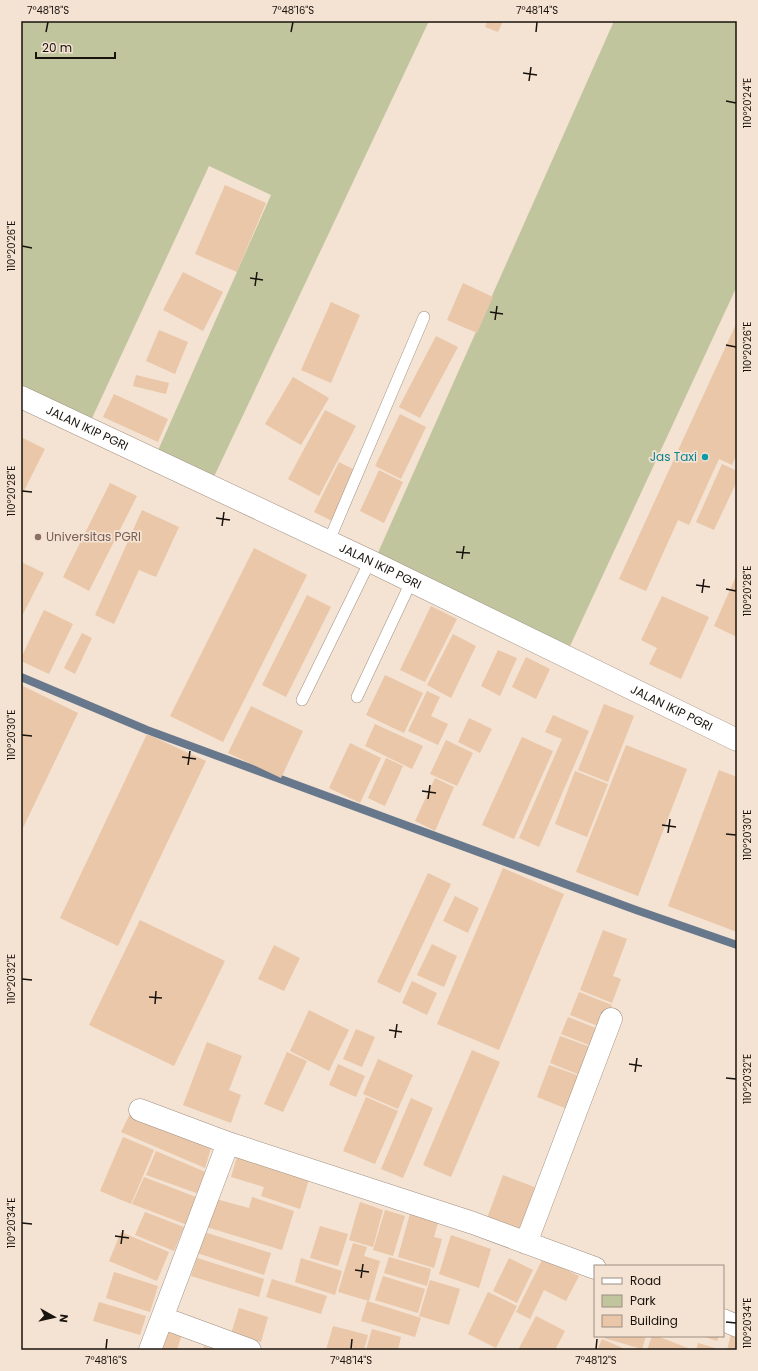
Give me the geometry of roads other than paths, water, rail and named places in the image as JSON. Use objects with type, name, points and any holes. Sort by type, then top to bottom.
[{"type":"street","name":"JALAN IKIP PGRI","points":[[21,397],[148,456],[328,543],[370,561],[737,740]]},
{"type":"street","points":[[526,1243],[611,1019]]},
{"type":"street","points":[[140,1110],[228,1143],[473,1223],[594,1268]]},
{"type":"street","points":[[150,1350],[228,1143]]},
{"type":"street","points":[[163,1318],[250,1350]]},
{"type":"street","points":[[724,1320],[737,1326]]},
{"type":"lane","points":[[328,543],[424,317]]},
{"type":"lane","points":[[302,700],[370,561]]},
{"type":"lane","points":[[356,697],[411,582]]},
{"type":"waterway","points":[[21,677],[147,730],[636,910],[737,945]]},
{"type":"place","name":"Jas Taxi","points":[[705,457]]},
{"type":"place","name":"Universitas PGRI","points":[[38,537]]}]
